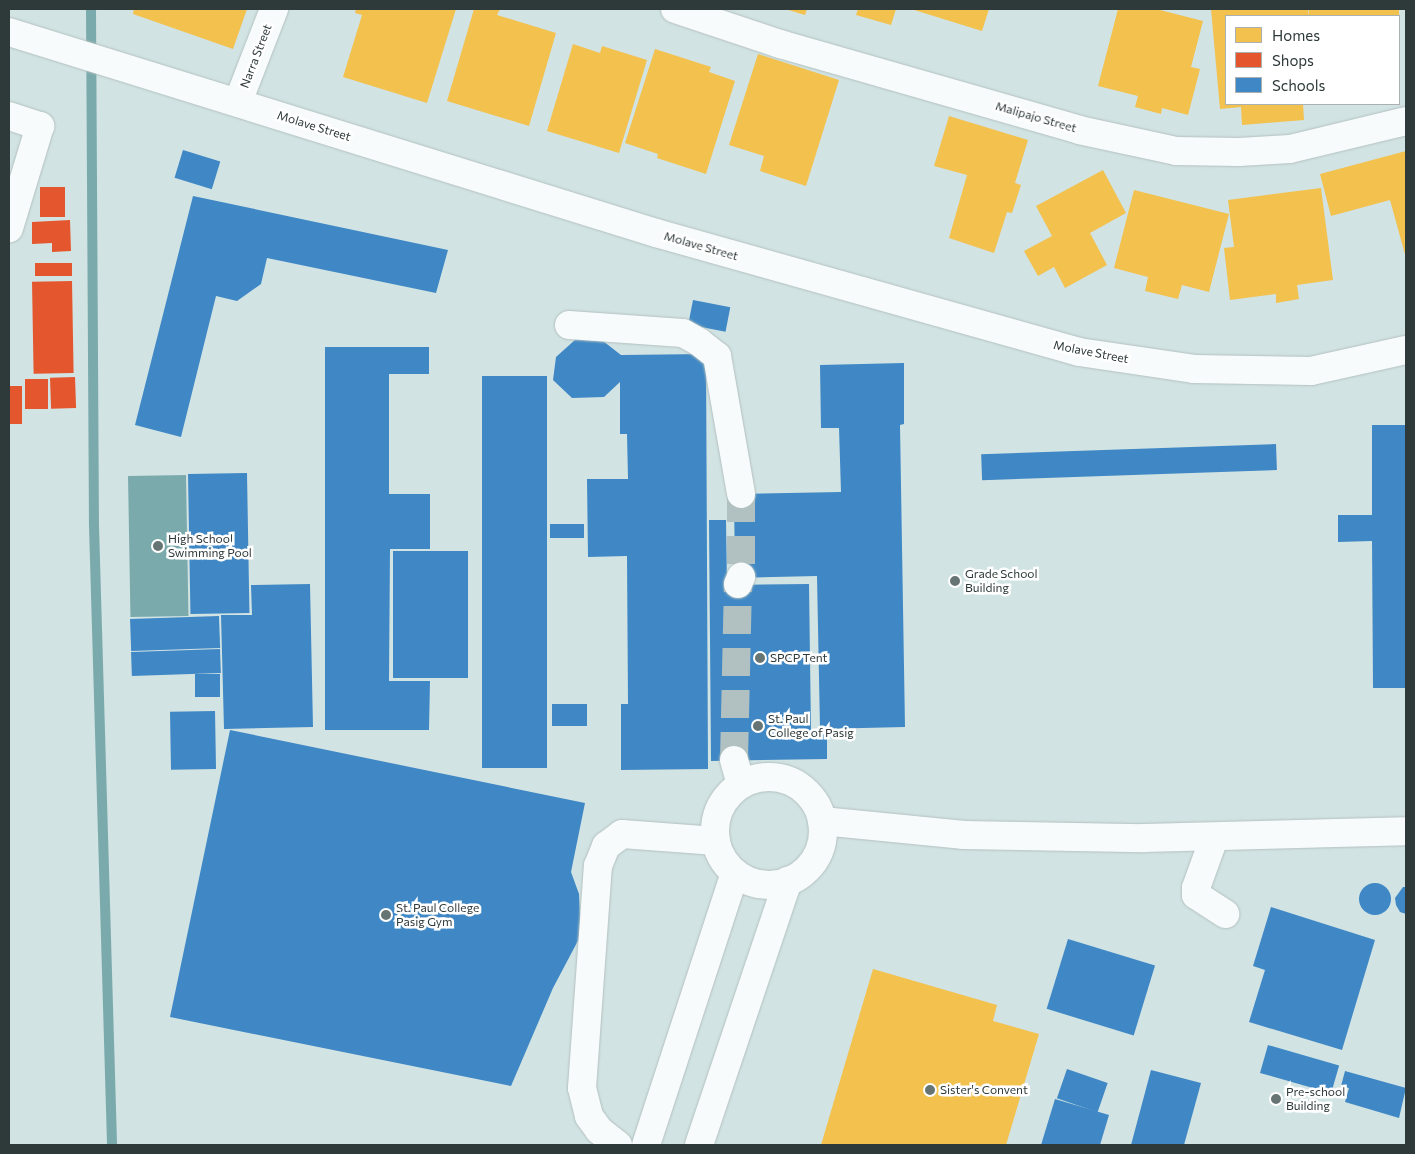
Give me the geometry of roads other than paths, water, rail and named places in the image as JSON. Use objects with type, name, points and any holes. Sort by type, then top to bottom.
[{"type":"street","name":"Narra Street","points":[[238,102],[274,9]]},
{"type":"street","name":"Malipajo Street","points":[[674,9],[780,44],[1078,130],[1176,152],[1239,152],[1290,149],[1406,122]]},
{"type":"street","name":"Molave Street","points":[[9,32],[656,233],[1079,352],[1194,369],[1311,371],[1406,350]]},
{"type":"street","points":[[9,116],[40,126],[9,228]]},
{"type":"street","points":[[569,325],[683,333],[699,342],[717,356],[741,494]]},
{"type":"street","points":[[738,772],[788,779],[803,789],[816,803],[822,820],[822,839],[816,857],[804,872],[788,882],[770,885],[751,882],[735,872],[722,858],[716,841],[716,822],[722,804],[738,772]]},
{"type":"street","points":[[822,820],[964,835],[1214,838],[1406,831]]},
{"type":"street","points":[[618,1145],[600,1130],[588,1116],[582,1088],[598,866],[606,846],[622,834],[716,841]]},
{"type":"street","points":[[1214,838],[1196,888],[1196,895],[1225,914]]},
{"type":"street","points":[[646,1145],[735,872]]},
{"type":"street","points":[[699,1145],[788,882]]},
{"type":"water","name":"High School Swimming Pool","points":[[186,475],[188,616],[130,617],[128,476]]},
{"type":"waterway","points":[[91,9],[94,526],[112,1145]]},
{"type":"tunnel","points":[[741,494],[741,577]]},
{"type":"tunnel","points":[[734,760],[738,584]]},
{"type":"place","name":"High School Swimming Pool","points":[[158,546]]},
{"type":"place","name":"Grade School Building","points":[[955,581]]},
{"type":"place","name":"SPCP Tent","points":[[760,658]]},
{"type":"place","name":"St. Paul College of Pasig","points":[[758,726]]},
{"type":"place","name":"St. Paul College Pasig Gym","points":[[386,915]]},
{"type":"place","name":"Sister's Convent","points":[[930,1090]]},
{"type":"place","name":"Pre-school Building","points":[[1276,1099]]}]
